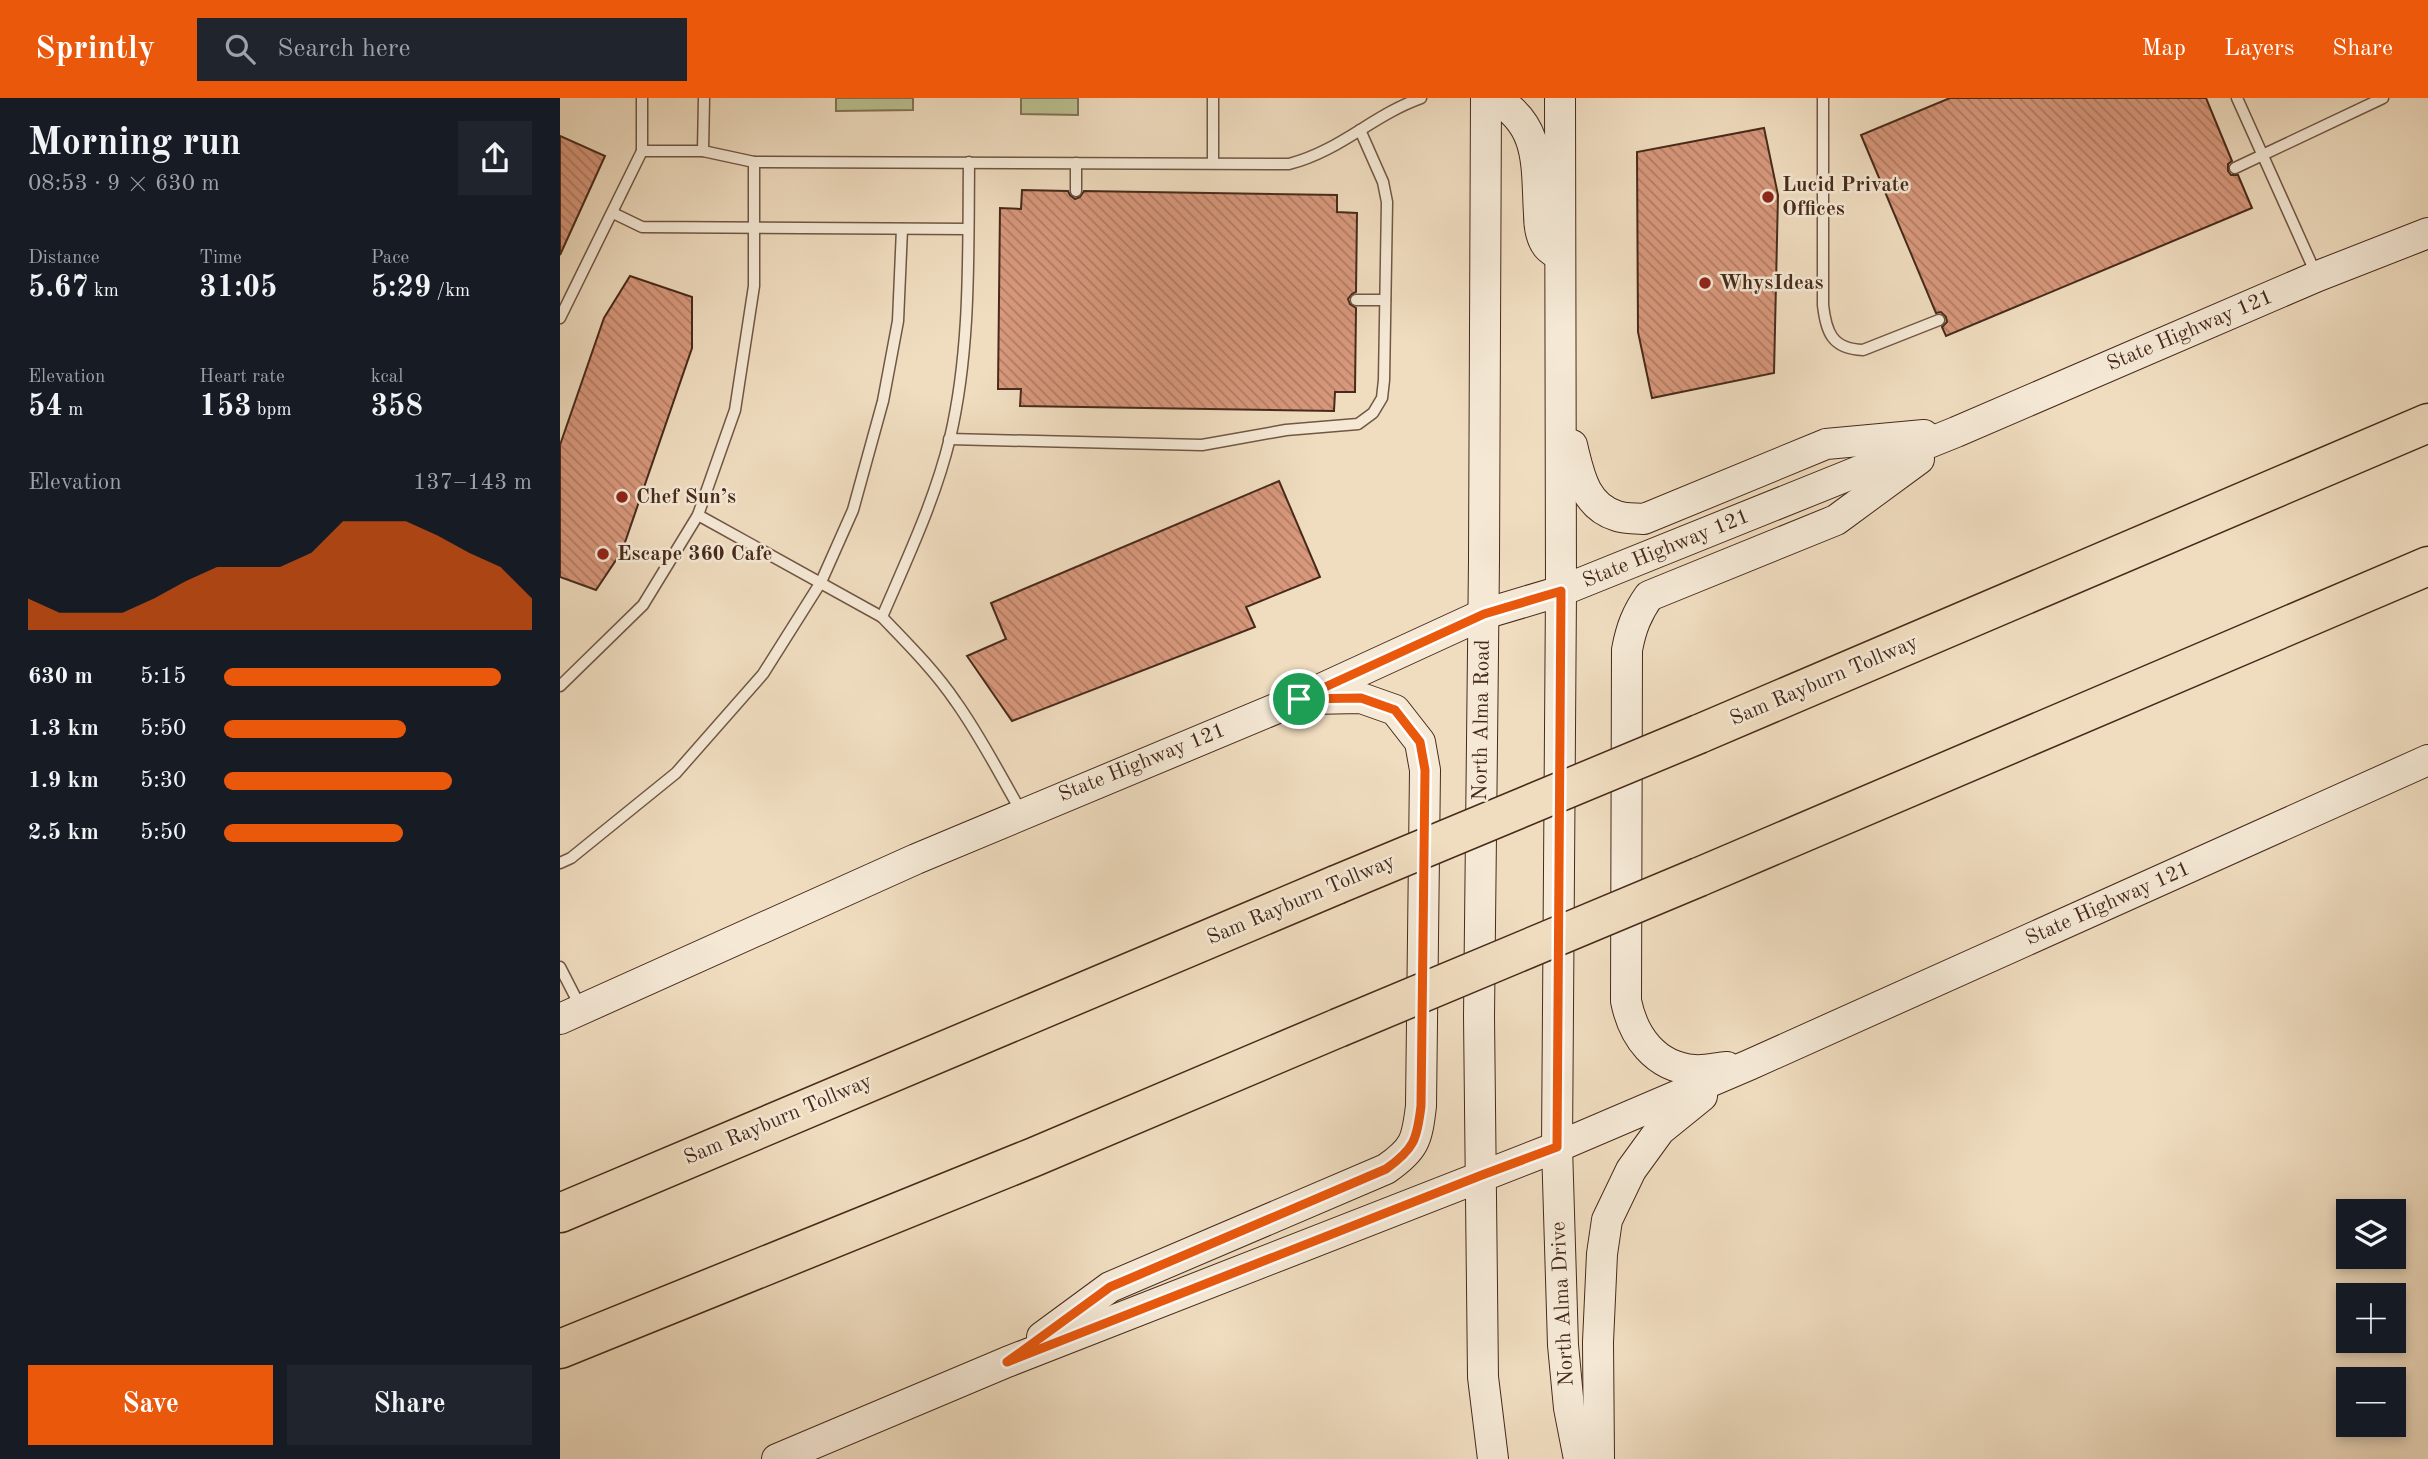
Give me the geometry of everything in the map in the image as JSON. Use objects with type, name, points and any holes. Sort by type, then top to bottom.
[{"type":"highway","name":"Sam Rayburn Tollway","points":[[560,1213],[1699,734],[2428,423]]},
{"type":"highway","points":[[560,1349],[1034,1157],[2428,566]]},
{"type":"main road","name":"North Alma Road","points":[[1482,1175],[1479,1016],[1486,98]]},
{"type":"main road","points":[[1494,98],[1514,113],[1531,134],[1539,225],[1545,244],[1560,257]]},
{"type":"main road","points":[[1557,1147],[1561,591],[1560,98]]},
{"type":"main road","name":"State Highway 121","points":[[571,1014],[1021,813],[1299,699],[1484,614],[1561,591],[1956,432],[2318,276],[2428,233]]},
{"type":"main road","points":[[1561,399],[1582,486],[1596,504],[1616,516],[1644,519],[1826,444],[1956,432]]},
{"type":"main road","points":[[1749,1065],[1694,1070],[1672,1065],[1658,1058],[1645,1046],[1629,1018],[1626,1001],[1626,960],[1627,650],[1630,631],[1636,614],[1649,596],[1836,520],[1956,432]]},
{"type":"main road","points":[[1007,1362],[1110,1287],[1386,1169],[1405,1155],[1418,1134],[1421,1106],[1425,770],[1420,742],[1395,710],[1361,698],[1299,699]]},
{"type":"main road","name":"State Highway 121","points":[[778,1459],[1007,1362],[1557,1147],[1749,1065],[2428,760]]},
{"type":"main road","points":[[1599,1459],[1598,1342],[1602,1254],[1607,1220],[1631,1170],[1660,1130],[1700,1097],[1749,1065]]},
{"type":"main road","name":"North Alma Drive","points":[[1557,1147],[1563,1345],[1569,1408],[1579,1459]]},
{"type":"main road","points":[[1482,1175],[1483,1377],[1493,1459]]},
{"type":"lane","points":[[560,318],[642,151],[642,98]]},
{"type":"lane","points":[[703,151],[704,98]]},
{"type":"lane","points":[[1213,98],[1213,163]]},
{"type":"lane","points":[[642,151],[703,151],[754,162],[1289,164],[1328,150],[1396,107],[1422,98]]},
{"type":"lane","points":[[1823,98],[1823,305],[1825,324],[1831,336],[1851,350],[1863,350],[1939,320]]},
{"type":"lane","points":[[2237,98],[2318,276]]},
{"type":"lane","points":[[2235,168],[2383,98]]},
{"type":"lane","points":[[949,439],[1202,445],[1286,430],[1358,424],[1373,413],[1382,398],[1387,202],[1383,182],[1360,130]]},
{"type":"lane","points":[[560,686],[643,605],[698,515],[735,410],[754,286],[754,162]]},
{"type":"lane","points":[[881,617],[920,528],[949,439],[967,317],[969,162]]},
{"type":"lane","points":[[1076,163],[1076,191]]},
{"type":"lane","points":[[612,213],[642,227],[968,229]]},
{"type":"lane","points":[[560,863],[570,858],[676,773],[763,674],[821,582],[853,510],[883,401],[898,321],[901,229]]},
{"type":"lane","points":[[1356,300],[1385,300]]},
{"type":"lane","points":[[698,515],[881,617],[955,699],[979,736],[1021,813]]},
{"type":"lane","points":[[560,967],[571,1014]]},
{"type":"green space","points":[[836,98],[913,98],[913,110],[836,111]]},
{"type":"green space","points":[[1021,98],[1078,98],[1078,115],[1021,114]]},
{"type":"building","points":[[1950,98],[2206,98],[2232,161],[2228,164],[2228,171],[2231,175],[2238,175],[2252,208],[1946,336],[1942,327],[1947,322],[1946,317],[1941,312],[1936,313],[1861,135]]},
{"type":"building","points":[[1764,128],[1778,195],[1774,373],[1652,398],[1638,332],[1637,152]]},
{"type":"building","points":[[560,136],[605,156],[560,255]]},
{"type":"building","points":[[1022,190],[1068,191],[1075,199],[1084,191],[1337,195],[1337,212],[1357,213],[1356,292],[1348,299],[1356,308],[1355,392],[1335,392],[1334,411],[1020,406],[1021,389],[998,389],[1000,208],[1021,209]]},
{"type":"building","points":[[630,276],[692,297],[692,348],[622,551],[596,590],[560,577],[560,445],[604,318]]},
{"type":"building","points":[[1279,481],[1320,577],[1246,607],[1255,627],[1012,721],[967,656],[1006,639],[991,603]]},
{"type":"place","name":"Lucid Private Offices","points":[[1768,197]]},
{"type":"place","name":"WhysIdeas","points":[[1705,283]]},
{"type":"place","name":"Chef Sun’s","points":[[622,497]]},
{"type":"place","name":"Escape 360 Cafe","points":[[603,554]]},
{"type":"route","points":[[1561,591],[1557,1147],[1007,1362],[1110,1287],[1386,1169],[1405,1155],[1418,1134],[1421,1106],[1425,770],[1420,742],[1395,710],[1361,698],[1299,699],[1484,614],[1561,591]]}]
